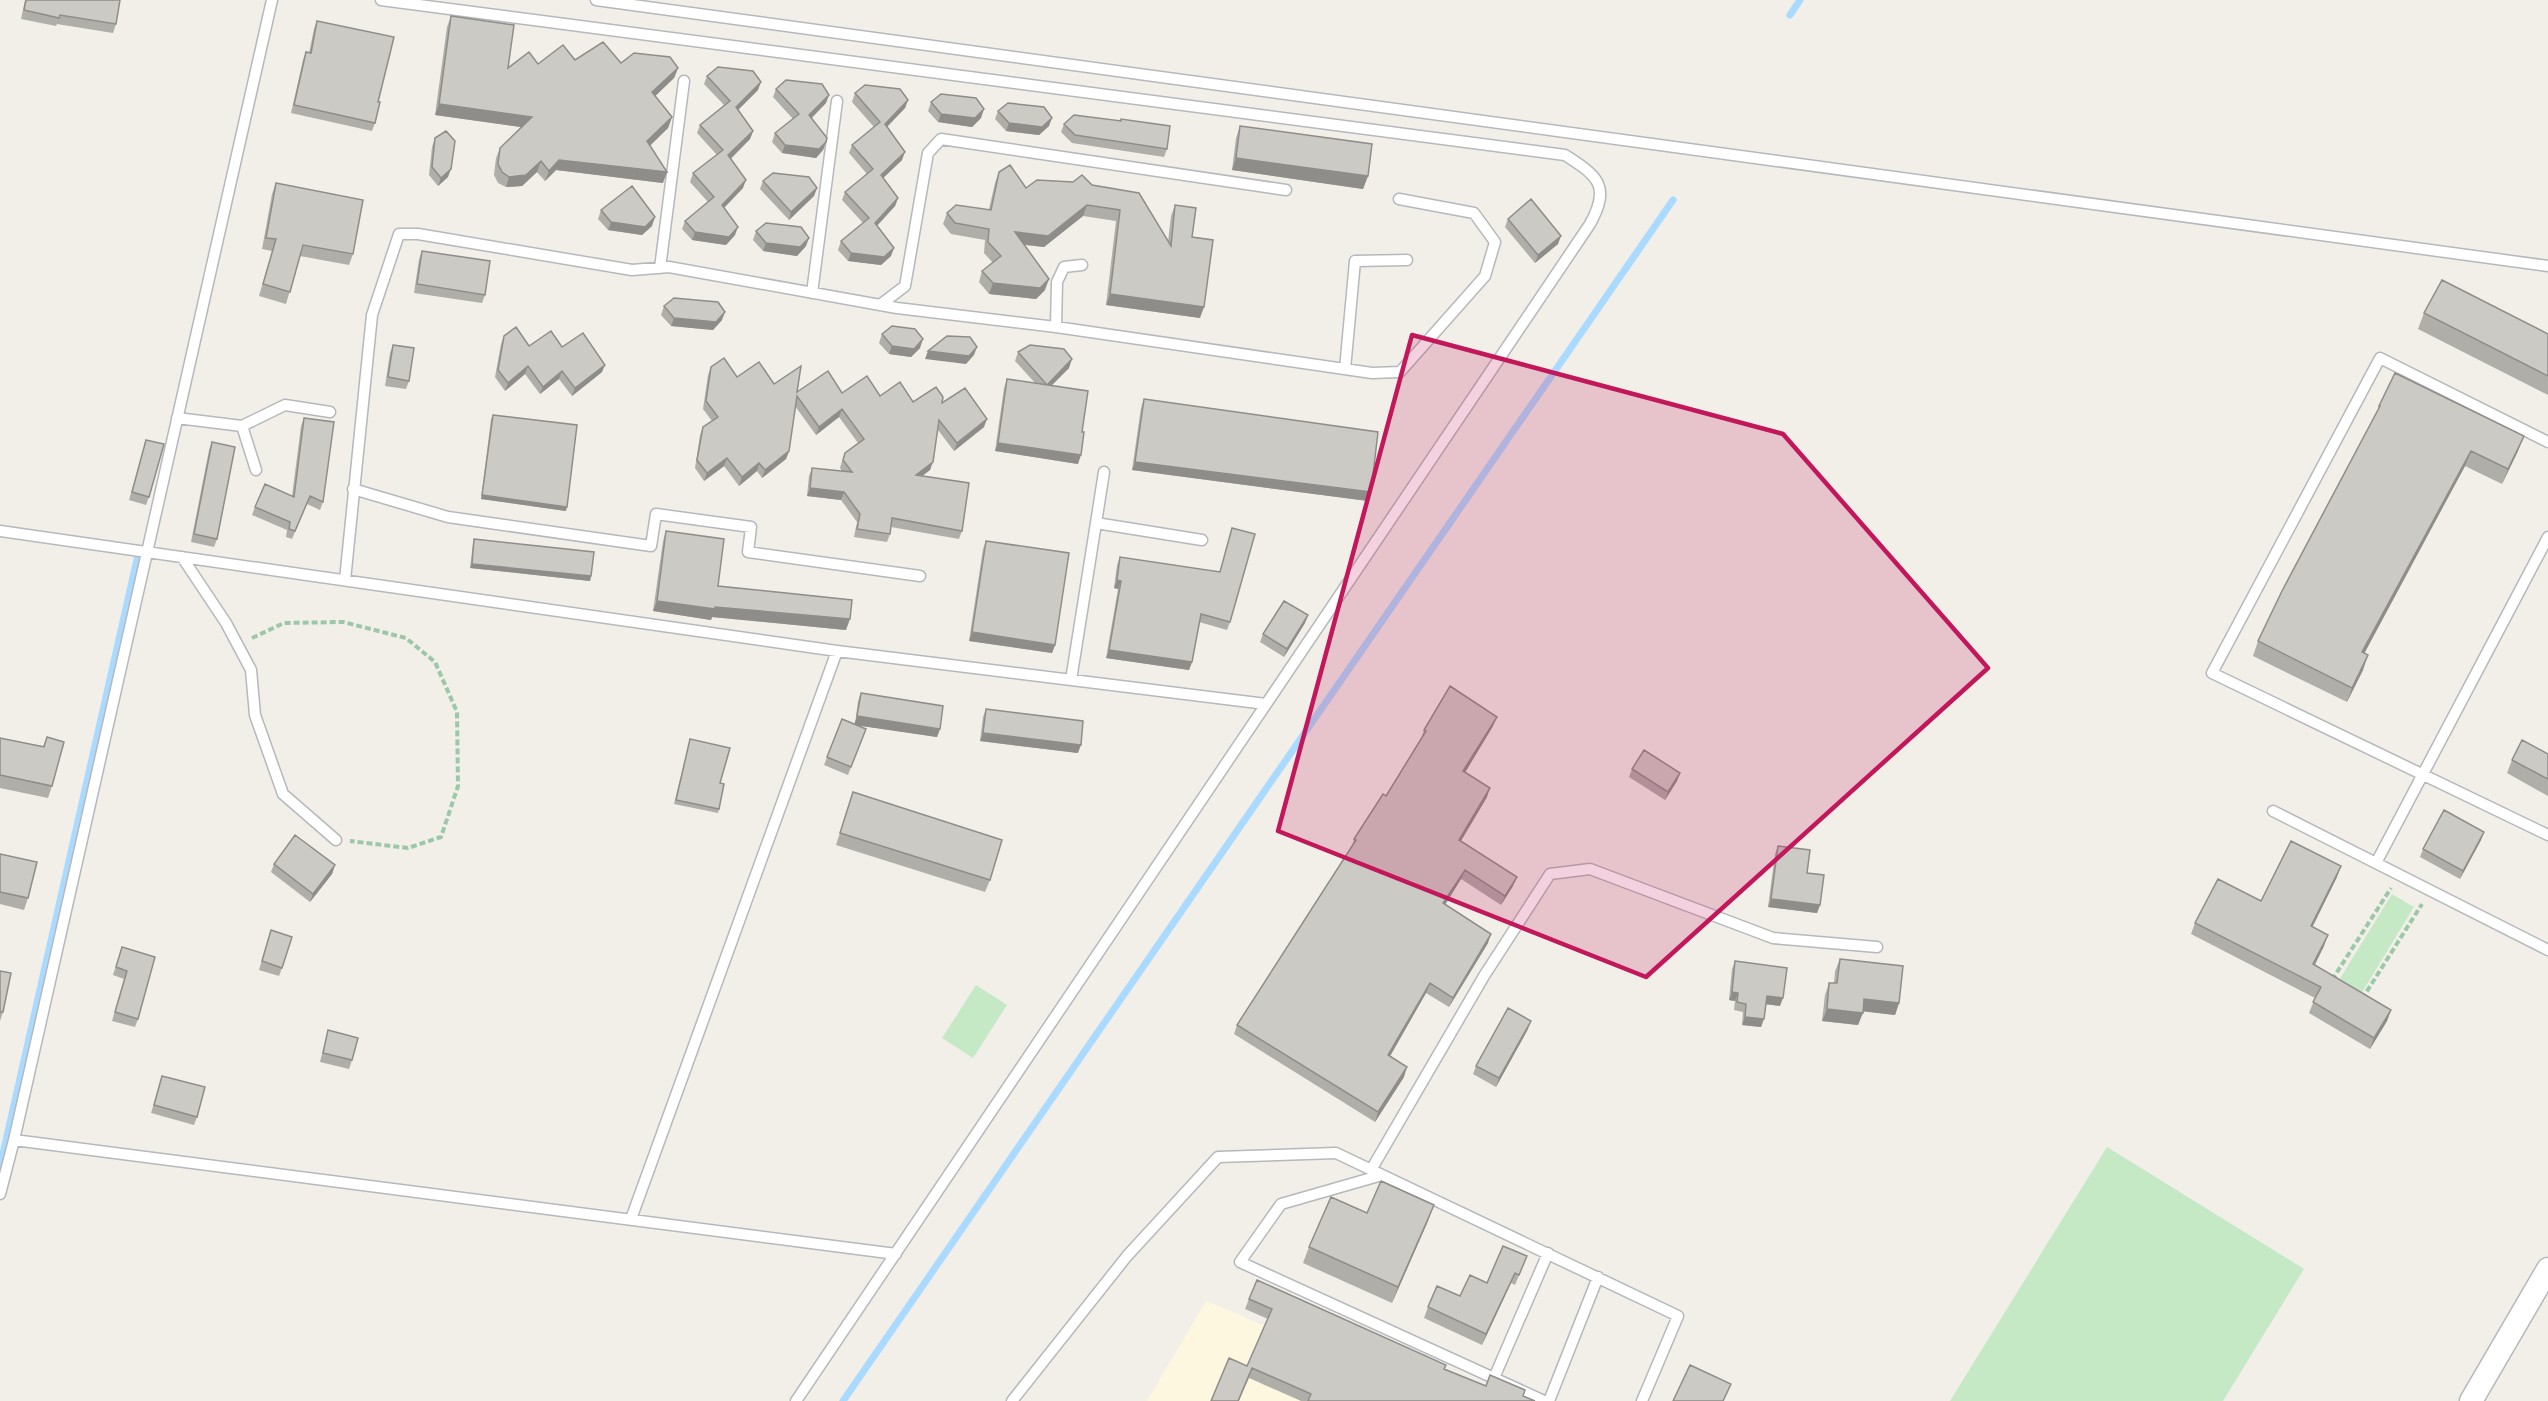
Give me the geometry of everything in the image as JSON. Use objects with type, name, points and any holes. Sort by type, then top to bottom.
[{"type":"street","points":[[2470,1401],[2548,1269]]},
{"type":"lane","points":[[0,1194],[272,0]]},
{"type":"lane","points":[[381,0],[1565,156],[1593,173],[1601,192],[1600,206],[1590,224],[796,1401]]},
{"type":"lane","points":[[596,0],[2548,266]]},
{"type":"lane","points":[[660,268],[684,81]]},
{"type":"lane","points":[[812,292],[837,101]]},
{"type":"lane","points":[[880,305],[906,286],[928,153],[941,140],[1286,190]]},
{"type":"lane","points":[[345,580],[372,315],[399,234],[418,234],[632,270],[669,267],[880,305],[1056,327],[1372,373],[1400,372],[1485,276],[1495,242],[1474,213],[1399,199]]},
{"type":"lane","points":[[1345,369],[1355,261],[1407,260]]},
{"type":"lane","points":[[1056,327],[1057,282],[1064,267],[1082,265]]},
{"type":"lane","points":[[2548,442],[2380,358],[2212,673],[2548,835]]},
{"type":"lane","points":[[177,418],[242,426],[285,405],[330,412]]},
{"type":"lane","points":[[242,426],[256,470]]},
{"type":"lane","points":[[1071,680],[1104,472]]},
{"type":"lane","points":[[353,489],[448,517],[651,546],[656,514],[751,527],[748,552],[920,576]]},
{"type":"lane","points":[[1096,524],[1202,540]]},
{"type":"lane","points":[[0,531],[837,651],[1266,704]]},
{"type":"lane","points":[[2376,863],[2548,537]]},
{"type":"lane","points":[[182,557],[226,623],[251,670],[255,715],[283,794],[336,840]]},
{"type":"lane","points":[[631,1219],[837,651]]},
{"type":"lane","points":[[2273,811],[2548,950]]},
{"type":"lane","points":[[1371,1170],[1484,976],[1550,874],[1590,869],[1773,938],[1877,947]]},
{"type":"lane","points":[[14,1140],[896,1254]]},
{"type":"lane","points":[[1012,1401],[1127,1257],[1218,1157],[1336,1153],[1678,1316],[1642,1401]]},
{"type":"lane","points":[[1382,1175],[1281,1204],[1240,1262],[1544,1401]]},
{"type":"lane","points":[[1494,1378],[1548,1253]]},
{"type":"lane","points":[[1549,1401],[1598,1277]]},
{"type":"path","points":[[237,644],[284,623],[342,622],[406,638],[435,662],[457,712],[458,786],[441,837],[408,848],[336,840]]},
{"type":"path","points":[[2332,981],[2400,875]]},
{"type":"path","points":[[2362,999],[2431,891]]},
{"type":"highlighted area","points":[[1412,335],[1783,434],[1988,668],[1646,977],[1278,831]]},
{"type":"shaded area","points":[[1206,1301],[1231,1311],[1425,1401],[1147,1401]]},
{"type":"green space","points":[[2392,894],[2414,907],[2358,999],[2336,985]]},
{"type":"green space","points":[[976,985],[1007,1005],[973,1058],[942,1038]]},
{"type":"green space","points":[[2107,1147],[2304,1269],[2223,1401],[1950,1401]]},
{"type":"building","points":[[26,0],[120,0],[116,24],[60,15],[59,18],[24,10]]},
{"type":"building","points":[[451,16],[514,25],[508,68],[529,52],[538,64],[563,45],[575,60],[603,42],[621,63],[634,53],[670,57],[678,68],[652,92],[672,117],[647,141],[667,172],[559,160],[549,171],[541,161],[526,175],[509,177],[502,172],[498,164],[500,148],[532,117],[439,104]]},
{"type":"building","points":[[317,21],[394,37],[375,123],[294,105],[306,52],[311,53]]},
{"type":"building","points":[[718,67],[753,71],[761,82],[736,107],[753,131],[728,155],[746,180],[722,205],[738,227],[729,237],[695,232],[685,221],[714,197],[693,173],[723,150],[700,125],[730,101],[707,76]]},
{"type":"building","points":[[786,80],[822,84],[829,95],[809,115],[827,138],[819,149],[785,145],[775,133],[799,114],[776,89]]},
{"type":"building","points":[[865,85],[900,89],[908,100],[885,124],[905,152],[881,175],[898,198],[875,223],[894,248],[884,257],[851,253],[841,241],[869,218],[845,192],[873,169],[852,145],[880,122],[855,93]]},
{"type":"building","points":[[941,94],[976,98],[984,109],[975,118],[941,114],[931,102]]},
{"type":"building","points":[[1008,103],[1044,107],[1052,118],[1042,127],[1009,123],[998,111]]},
{"type":"building","points":[[1074,115],[1170,126],[1167,149],[1075,135],[1064,124]]},
{"type":"building","points":[[1240,126],[1372,144],[1368,176],[1236,158]]},
{"type":"building","points":[[446,131],[455,141],[451,169],[441,178],[432,167],[435,138]]},
{"type":"building","points":[[1010,165],[1026,188],[1037,180],[1073,182],[1082,175],[1092,185],[1139,193],[1171,246],[1175,205],[1196,208],[1192,237],[1213,240],[1204,307],[1110,294],[1120,210],[1087,205],[1048,236],[1015,232],[1049,279],[1040,288],[993,283],[982,271],[1001,256],[988,242],[989,229],[955,223],[947,213],[956,205],[991,210],[999,172]]},
{"type":"building","points":[[773,173],[809,177],[817,188],[791,212],[763,181]]},
{"type":"building","points":[[276,183],[363,200],[353,254],[303,245],[290,292],[263,284],[276,239],[266,238]]},
{"type":"building","points":[[632,186],[655,217],[645,227],[611,222],[601,210]]},
{"type":"building","points":[[1531,199],[1561,236],[1538,255],[1508,219]]},
{"type":"building","points":[[766,223],[801,227],[809,238],[800,247],[766,243],[756,231]]},
{"type":"building","points":[[422,251],[490,261],[485,295],[417,284]]},
{"type":"building","points":[[2442,280],[2548,334],[2548,376],[2424,313]]},
{"type":"building","points":[[674,298],[718,302],[725,312],[716,322],[674,318],[664,306]]},
{"type":"building","points":[[892,326],[915,329],[923,339],[914,349],[892,346],[882,334]]},
{"type":"building","points":[[516,327],[529,346],[551,331],[562,347],[583,333],[605,365],[575,388],[562,371],[543,387],[528,366],[508,383],[498,370],[504,336]]},
{"type":"building","points":[[947,336],[970,337],[977,347],[969,356],[928,351]]},
{"type":"building","points":[[393,345],[414,348],[409,381],[388,377]]},
{"type":"building","points":[[1030,345],[1064,349],[1072,359],[1047,385],[1018,352]]},
{"type":"building","points":[[724,358],[737,377],[759,362],[774,384],[801,366],[797,392],[828,371],[842,393],[867,376],[880,396],[900,382],[913,402],[936,387],[943,397],[942,403],[965,388],[987,419],[957,443],[939,420],[933,462],[916,475],[969,483],[962,531],[892,518],[890,534],[857,529],[860,514],[844,492],[810,488],[812,468],[852,472],[843,460],[845,453],[864,439],[842,409],[819,427],[797,396],[789,451],[765,470],[759,463],[742,477],[727,458],[707,473],[697,460],[703,427],[718,417],[706,401],[711,367]]},
{"type":"building","points":[[2395,373],[2524,436],[2508,469],[2471,451],[2362,652],[2368,655],[2352,688],[2258,641]]},
{"type":"building","points":[[1007,379],[1088,391],[1081,455],[998,443]]},
{"type":"building","points":[[1144,399],[1378,432],[1371,492],[1135,462]]},
{"type":"building","points":[[493,415],[577,425],[567,507],[482,495]]},
{"type":"building","points":[[304,418],[334,422],[323,502],[310,496],[295,531],[289,529],[290,522],[255,507],[265,484],[294,497]]},
{"type":"building","points":[[146,440],[164,444],[149,497],[132,492]]},
{"type":"building","points":[[212,442],[235,447],[217,539],[194,534]]},
{"type":"building","points":[[1232,528],[1255,534],[1230,622],[1201,614],[1192,662],[1109,650],[1121,581],[1117,580],[1120,557],[1220,572]]},
{"type":"building","points":[[666,531],[724,539],[718,586],[852,600],[850,619],[715,607],[715,609],[657,601]]},
{"type":"building","points":[[474,539],[594,552],[591,576],[472,564]]},
{"type":"building","points":[[986,541],[1069,553],[1055,645],[972,632]]},
{"type":"building","points":[[1284,601],[1308,615],[1287,649],[1263,634]]},
{"type":"building","points":[[1450,686],[1497,717],[1463,771],[1490,788],[1459,840],[1517,877],[1505,896],[1465,870],[1443,903],[1491,934],[1453,998],[1430,983],[1388,1055],[1407,1067],[1378,1112],[1237,1025],[1383,794],[1386,796],[1426,731],[1424,730]]},
{"type":"building","points":[[861,693],[943,706],[940,729],[857,716]]},
{"type":"building","points":[[986,709],[1083,721],[1081,745],[983,733]]},
{"type":"building","points":[[842,719],[866,729],[851,767],[827,757]]},
{"type":"building","points":[[47,737],[64,742],[52,786],[0,775],[0,738],[44,747]]},
{"type":"building","points":[[690,739],[730,748],[720,783],[724,784],[719,809],[676,800]]},
{"type":"building","points":[[2522,740],[2548,754],[2548,779],[2512,760]]},
{"type":"building","points":[[1644,750],[1680,773],[1668,792],[1632,769]]},
{"type":"building","points":[[853,792],[1002,840],[990,880],[840,833]]},
{"type":"building","points":[[2444,810],[2484,832],[2463,871],[2423,849]]},
{"type":"building","points":[[295,835],[335,865],[313,894],[274,864]]},
{"type":"building","points":[[2291,841],[2341,866],[2311,926],[2328,935],[2313,964],[2391,1010],[2374,1038],[2313,1002],[2321,987],[2195,923],[2218,879],[2261,901]]},
{"type":"building","points":[[1778,846],[1810,850],[1807,873],[1824,875],[1820,905],[1771,899]]},
{"type":"building","points":[[0,854],[37,862],[28,898],[0,892]]},
{"type":"building","points":[[271,930],[292,937],[282,968],[262,961]]},
{"type":"building","points":[[122,947],[155,957],[138,1019],[115,1012],[127,971],[116,967]]},
{"type":"building","points":[[1840,959],[1903,966],[1899,1003],[1864,999],[1863,1013],[1827,1009],[1829,983],[1837,983]]},
{"type":"building","points":[[1735,961],[1787,968],[1783,998],[1767,996],[1764,1019],[1745,1017],[1746,1004],[1737,1002],[1738,993],[1732,992]]},
{"type":"building","points":[[0,971],[11,973],[3,1012],[0,1012]]},
{"type":"building","points":[[1508,1008],[1531,1021],[1499,1078],[1476,1066]]},
{"type":"building","points":[[328,1030],[358,1038],[352,1060],[323,1053]]},
{"type":"building","points":[[162,1076],[205,1087],[197,1117],[154,1105]]},
{"type":"building","points":[[1381,1181],[1434,1205],[1398,1287],[1309,1247],[1331,1197],[1367,1213]]},
{"type":"building","points":[[1503,1246],[1527,1256],[1519,1275],[1515,1273],[1486,1334],[1428,1307],[1437,1286],[1460,1296],[1470,1275],[1487,1283]]},
{"type":"building","points":[[1257,1280],[1446,1365],[1444,1369],[1486,1386],[1490,1375],[1525,1390],[1523,1396],[1535,1401],[1308,1401],[1311,1394],[1252,1368],[1238,1401],[1211,1401],[1229,1358],[1247,1366],[1272,1309],[1249,1299]]},
{"type":"building","points":[[1690,1365],[1731,1384],[1723,1401],[1673,1401]]},
{"type":"waterway","points":[[1790,15],[1800,0]]},
{"type":"waterway","points":[[843,1401],[1673,200]]},
{"type":"waterway","points":[[0,1167],[138,555]]}]
